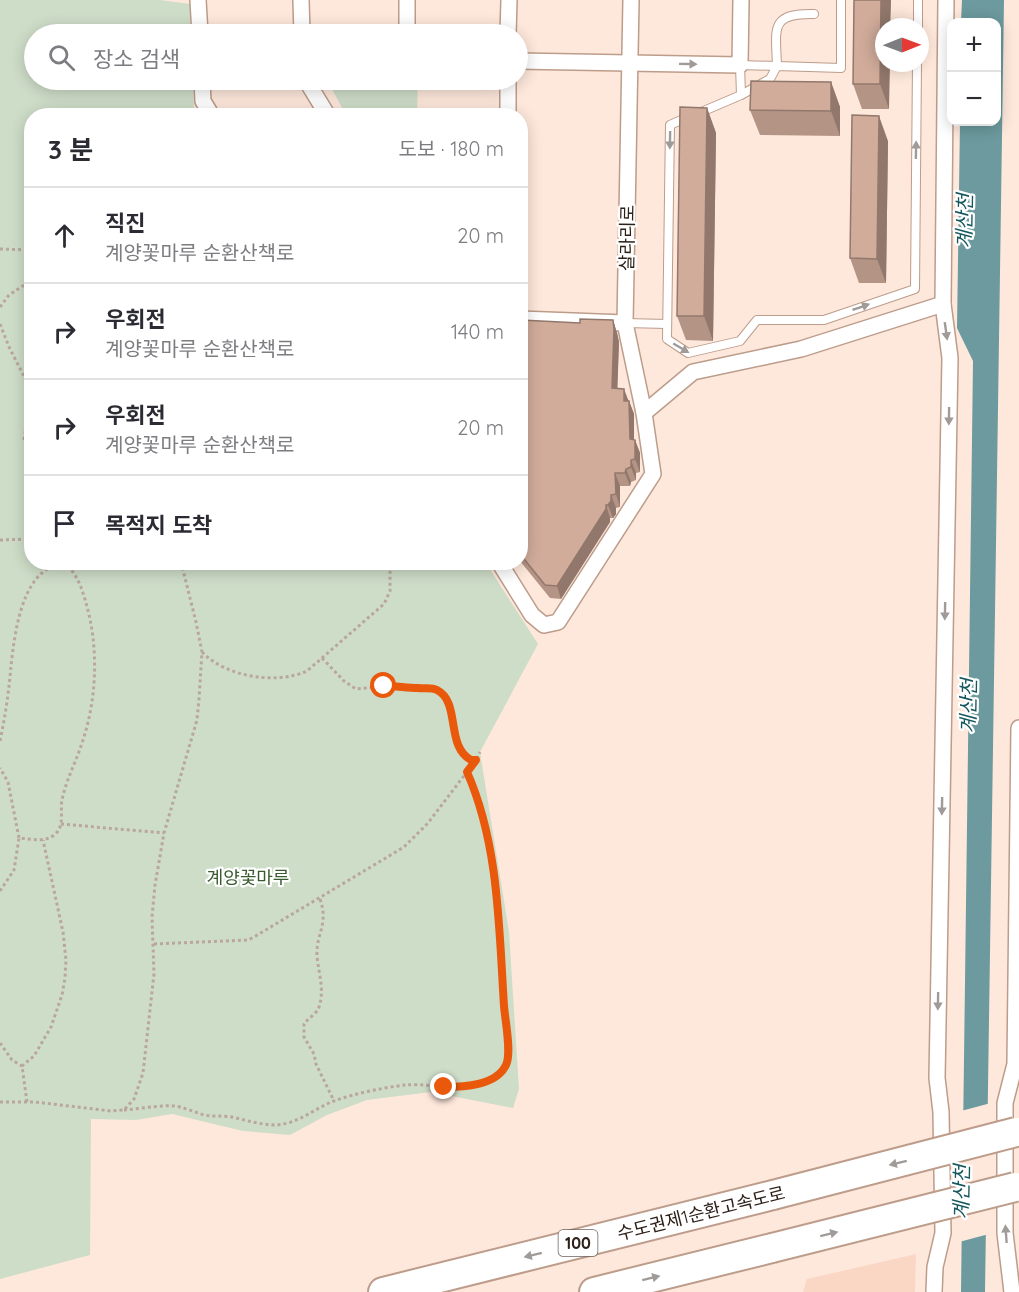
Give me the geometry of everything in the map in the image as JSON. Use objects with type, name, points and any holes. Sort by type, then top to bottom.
[{"type":"highway","name":"수도권제1순환고속도로","points":[[383,1292],[1017,1132]]},
{"type":"highway","points":[[594,1292],[1017,1187]]},
{"type":"street","points":[[198,0],[199,24]]},
{"type":"street","points":[[301,0],[302,24]]},
{"type":"street","points":[[406,24],[407,0]]},
{"type":"street","points":[[508,24],[509,0]]},
{"type":"street","name":"살라리로","points":[[503,570],[532,615],[544,625],[558,622],[653,474],[644,413],[625,323],[631,0]]},
{"type":"street","points":[[528,61],[740,64],[741,0]]},
{"type":"street","points":[[934,1292],[935,1267],[943,1233],[941,1112],[937,1078],[950,358],[943,304],[946,0]]},
{"type":"street","points":[[202,90],[202,101],[207,108]]},
{"type":"street","points":[[312,90],[323,108]]},
{"type":"street","points":[[508,90],[508,108]]},
{"type":"street","points":[[644,413],[693,372],[801,349],[943,304]]},
{"type":"street","points":[[528,319],[625,323]]},
{"type":"street","points":[[1012,1292],[1005,1233],[1005,1103],[1015,1064],[1019,728]]},
{"type":"lane","points":[[741,95],[740,64],[841,68],[841,0]]},
{"type":"lane","points":[[918,0],[918,18]]},
{"type":"lane","points":[[814,14],[794,14],[783,19],[776,28],[777,66],[770,79],[741,95],[670,125],[667,339],[688,353],[740,341],[757,320],[824,320],[915,289],[917,72]]},
{"type":"lane","points":[[625,323],[667,324]]},
{"type":"path","points":[[0,249],[24,250]]},
{"type":"path","points":[[0,308],[9,295],[24,285]]},
{"type":"path","points":[[0,324],[24,376]]},
{"type":"path","points":[[0,540],[24,539]]},
{"type":"path","points":[[0,741],[17,618],[24,600],[37,580],[47,570]]},
{"type":"path","points":[[19,838],[43,840],[57,831],[61,824],[62,799],[88,723],[95,674],[93,638],[80,584],[71,570]]},
{"type":"path","points":[[124,1110],[134,1099],[143,1073],[151,1006],[154,885],[164,833],[197,720],[202,652],[182,570]]},
{"type":"path","points":[[202,652],[215,664],[229,670],[271,679],[292,677],[307,670],[384,604],[390,591],[390,570]]},
{"type":"path","points":[[322,658],[344,681],[356,689],[399,686],[429,688],[440,692],[448,704],[461,752],[471,760],[476,760]]},
{"type":"path","points":[[154,944],[248,939],[320,899],[376,862],[404,847],[428,823],[480,752]]},
{"type":"path","points":[[0,768],[8,783],[19,838],[14,870],[0,891]]},
{"type":"path","points":[[0,1102],[27,1102],[111,1111],[174,1106],[213,1116],[229,1117],[258,1124],[279,1125],[297,1120],[334,1101],[408,1085],[466,1088],[490,1080],[506,1066],[508,1055],[498,913],[491,858],[480,811],[467,772]]},
{"type":"path","points":[[61,824],[164,833]]},
{"type":"path","points":[[22,1066],[34,1056],[51,1027],[65,978],[63,932],[43,840]]},
{"type":"path","points":[[320,899],[324,918],[317,954],[322,984],[320,1006],[304,1024],[303,1030],[334,1101]]},
{"type":"path","points":[[0,1043],[12,1060],[22,1066]]},
{"type":"path","points":[[22,1066],[27,1102]]},
{"type":"shaded area","points":[[916,1254],[915,1292],[803,1292],[807,1279]]},
{"type":"green space","name":"계양꽃마루","points":[[0,0],[160,0],[190,4],[191,24],[24,24],[24,90],[193,90],[195,108],[24,108],[24,570],[490,570],[538,644],[480,752],[509,932],[519,1089],[513,1108],[431,1092],[367,1100],[327,1115],[290,1135],[243,1131],[172,1114],[136,1120],[91,1119],[90,1255],[0,1279]]},
{"type":"green space","points":[[332,90],[418,90],[417,108],[342,108]]},
{"type":"water","name":"계산천","points":[[962,0],[1004,0],[985,1292],[961,1292],[973,361],[957,328],[960,126],[1001,126],[1001,18],[961,18]]},
{"type":"pier","points":[[991,1103],[989,1234],[959,1242],[961,1111]]},
{"type":"building","points":[[854,0],[881,0],[881,18],[875,18],[875,72],[880,72],[880,84],[853,84]]},
{"type":"building","points":[[751,81],[831,82],[831,111],[750,110]]},
{"type":"building","points":[[680,107],[707,108],[704,316],[677,316]]},
{"type":"building","points":[[852,115],[879,116],[877,259],[850,258]]},
{"type":"building","points":[[580,319],[613,320],[612,388],[624,389],[624,401],[629,401],[630,439],[635,440],[635,459],[631,460],[631,467],[626,469],[625,473],[615,473],[616,494],[611,495],[611,501],[606,505],[606,509],[557,586],[545,585],[528,564],[528,320],[580,323]]},
{"type":"route","points":[[384,686],[435,689],[445,697],[451,711],[458,747],[465,758],[476,760],[467,772],[486,831],[491,858],[498,913],[506,1023],[508,1055],[506,1066],[490,1080],[479,1084],[466,1088],[444,1087]]}]
